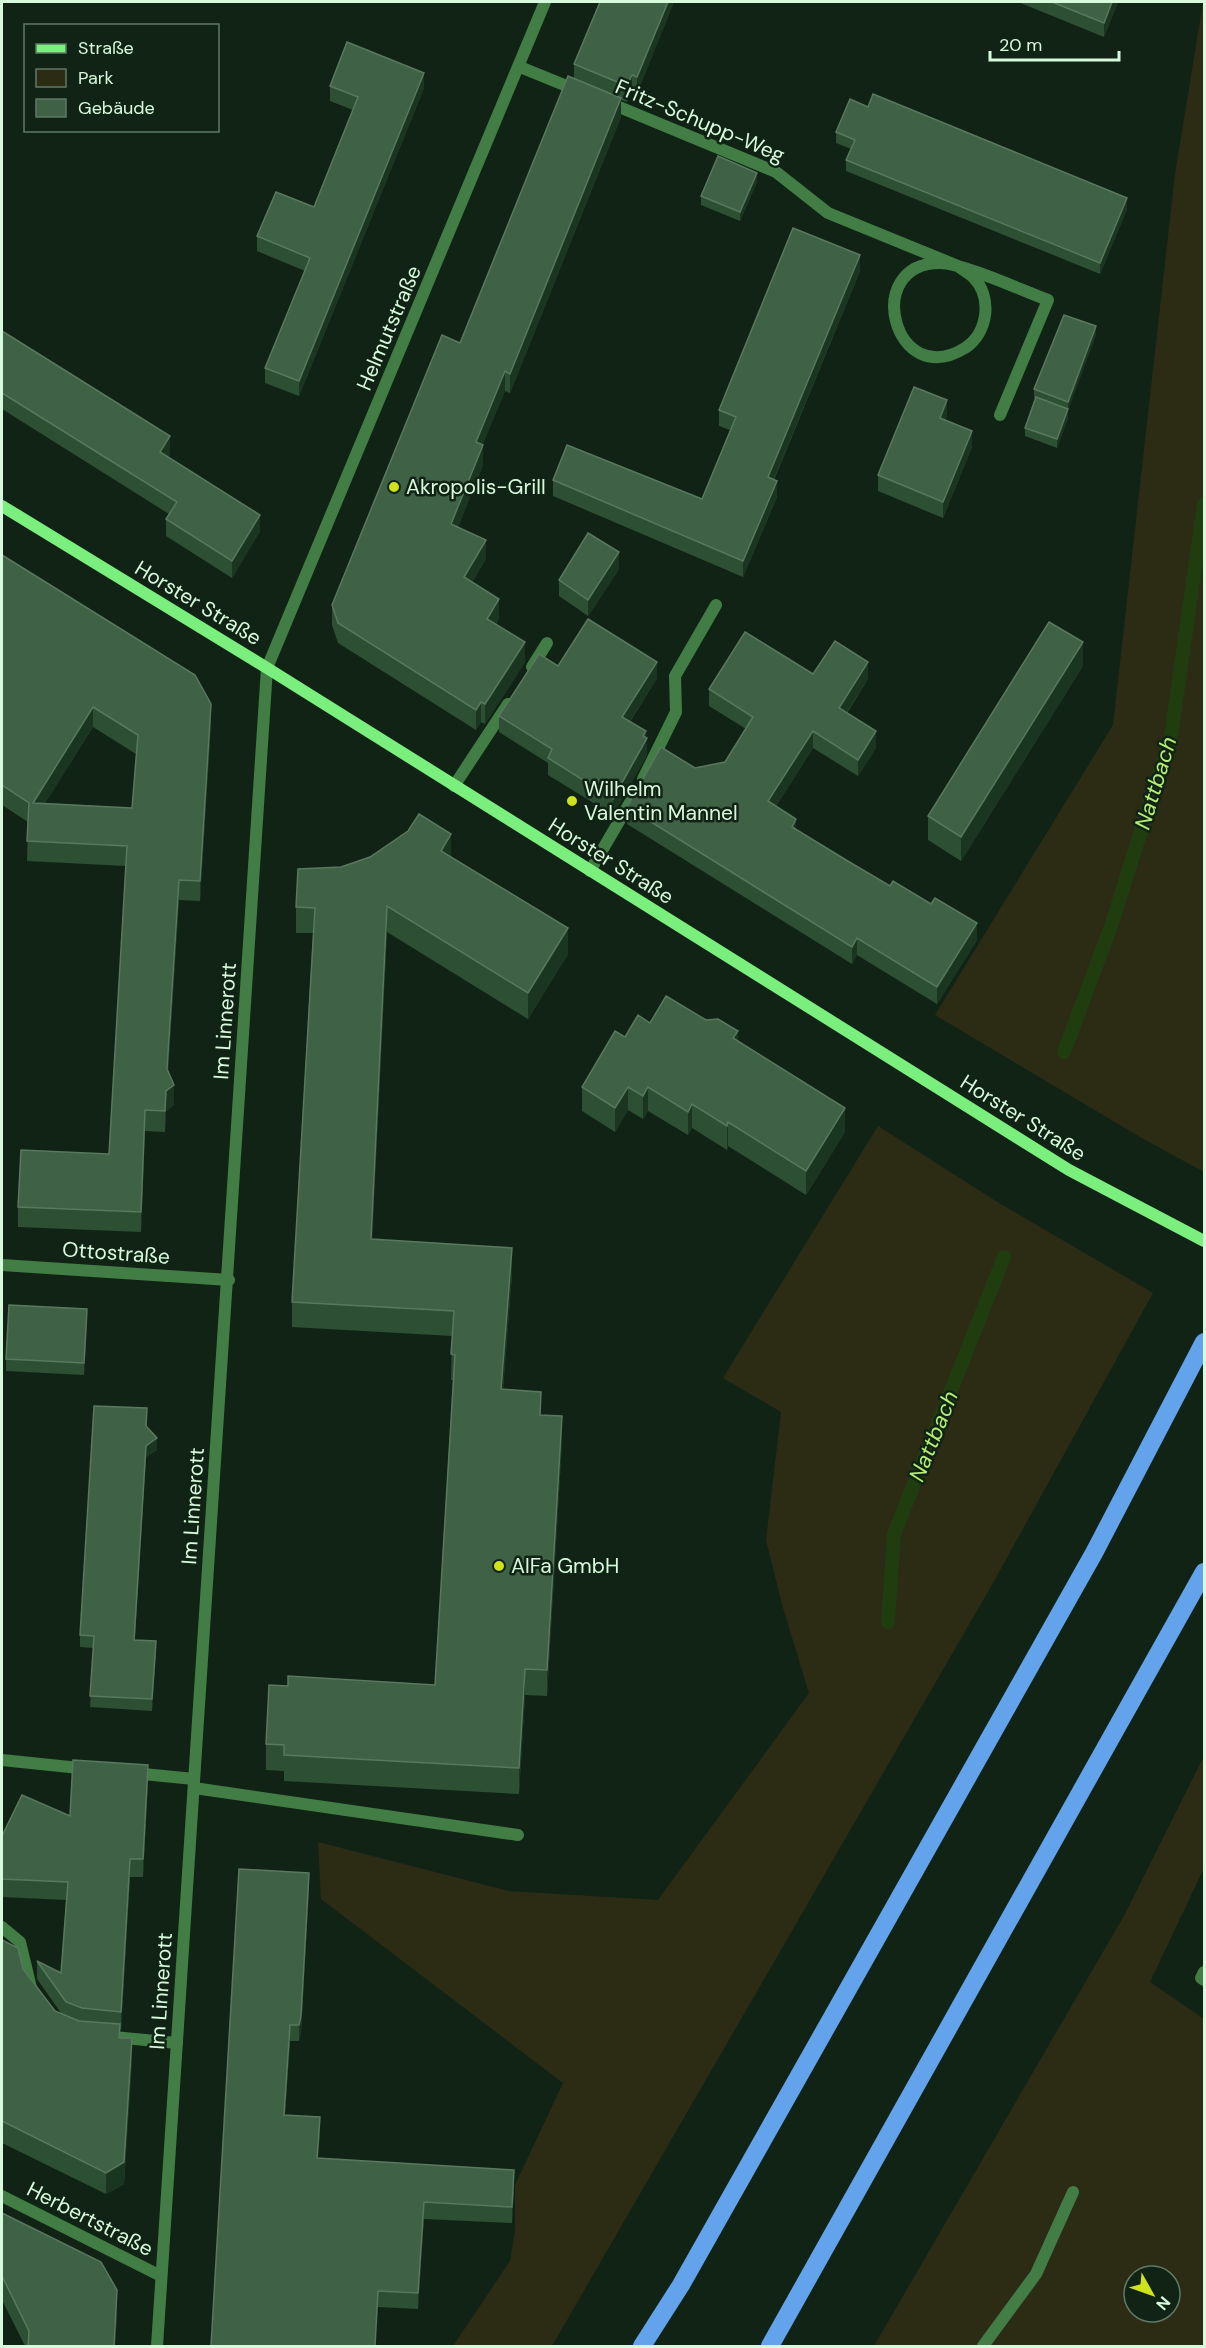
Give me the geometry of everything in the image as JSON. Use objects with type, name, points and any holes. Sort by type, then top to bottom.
[{"type":"highway","points":[[642,2346],[681,2285],[1094,1553],[1204,1342]]},
{"type":"highway","points":[[770,2346],[1204,1572]]},
{"type":"main road","name":"Horster Straße","points":[[2,506],[267,668],[1069,1170],[1204,1241]]},
{"type":"street","name":"Helmutstraße","points":[[267,668],[545,2]]},
{"type":"street","name":"Fritz-Schupp-Weg","points":[[520,66],[776,172],[828,213],[958,267],[1048,300],[1000,415]]},
{"type":"street","name":"Fritz-Schupp-Weg","points":[[940,263],[958,267],[973,277],[983,292],[986,310],[982,328],[972,343],[957,353],[939,356],[921,353],[906,343],[896,327],[893,309],[897,292],[907,276],[922,266],[940,263]]},
{"type":"street","points":[[590,871],[646,775],[671,723],[676,712],[675,676],[716,605]]},
{"type":"street","points":[[454,786],[547,643]]},
{"type":"street","name":"Im Linnerott","points":[[157,2346],[229,1280],[267,668]]},
{"type":"street","name":"Ottostraße","points":[[2,1265],[229,1280]]},
{"type":"street","points":[[2,1760],[109,1771],[518,1834]]},
{"type":"street","points":[[2,1927],[20,1942],[30,1986],[36,1995]]},
{"type":"street","points":[[1204,1972],[1201,1978],[1204,1980]]},
{"type":"street","points":[[91,2035],[177,2043]]},
{"type":"street","points":[[983,2346],[1036,2274],[1073,2192]]},
{"type":"street","name":"Herbertstraße","points":[[2,2196],[160,2276]]},
{"type":"green space","points":[[1203,2],[1204,1172],[1140,1137],[935,1015],[1113,725],[1175,174]]},
{"type":"green space","points":[[878,1126],[999,1203],[1153,1293],[993,1583],[552,2346],[453,2346],[510,2261],[515,2232],[515,2185],[563,2083],[321,1899],[318,1842],[509,1891],[658,1900],[809,1693],[783,1608],[766,1540],[781,1412],[723,1378]]},
{"type":"green space","points":[[1204,1756],[1204,1868],[1150,1982],[1204,2019],[1204,2346],[874,2346],[1125,1914]]},
{"type":"building","points":[[600,2],[668,2],[637,77],[632,75],[627,86],[574,64]]},
{"type":"building","points":[[1052,2],[1112,2],[1104,23]]},
{"type":"building","points":[[347,42],[424,73],[299,381],[265,368],[310,258],[257,236],[276,192],[314,207],[358,97],[330,86]]},
{"type":"building","points":[[568,76],[621,98],[510,374],[505,371],[476,442],[483,445],[451,524],[486,540],[464,577],[499,599],[487,619],[525,642],[485,704],[481,702],[476,710],[338,623],[332,605],[442,335],[460,343]]},
{"type":"building","points":[[873,94],[1127,198],[1100,263],[846,160],[855,140],[836,132],[850,99],[868,107]]},
{"type":"building","points":[[718,156],[757,173],[740,212],[701,196]]},
{"type":"building","points":[[793,228],[860,255],[768,477],[777,481],[743,561],[553,480],[567,445],[702,499],[736,417],[719,410]]},
{"type":"building","points":[[1064,315],[1096,326],[1068,402],[1034,389]]},
{"type":"building","points":[[2,331],[170,436],[160,452],[260,515],[232,561],[166,519],[177,502],[2,393]]},
{"type":"building","points":[[914,387],[947,400],[940,418],[972,431],[943,502],[878,475]]},
{"type":"building","points":[[1036,397],[1068,409],[1057,439],[1025,428]]},
{"type":"building","points":[[588,533],[619,552],[588,600],[559,580]]},
{"type":"building","points":[[2,555],[195,675],[211,704],[200,881],[179,880],[167,1069],[174,1085],[166,1091],[165,1111],[145,1110],[141,1212],[18,1207],[21,1150],[109,1154],[127,846],[27,841],[29,803],[2,785]],"holes":[[[93,707],[138,735],[132,808],[33,803]]]},
{"type":"building","points":[[588,619],[657,662],[622,717],[646,731],[643,736],[647,738],[613,799],[548,758],[552,749],[499,716],[539,654],[558,666]]},
{"type":"building","points":[[1049,622],[1083,642],[961,837],[928,816]]},
{"type":"building","points":[[745,632],[813,674],[835,641],[868,662],[839,708],[876,731],[858,760],[813,731],[768,801],[796,819],[792,827],[890,886],[893,881],[931,904],[935,898],[977,923],[937,987],[857,938],[852,947],[627,807],[661,747],[695,768],[725,762],[753,717],[709,689]]},
{"type":"building","points":[[419,814],[451,834],[441,851],[568,928],[528,993],[387,906],[371,1239],[512,1248],[501,1389],[541,1392],[540,1415],[562,1416],[547,1670],[525,1669],[519,1768],[284,1755],[284,1745],[266,1744],[269,1685],[288,1686],[288,1676],[435,1685],[455,1355],[451,1354],[454,1311],[292,1302],[315,908],[296,907],[298,869],[341,867],[370,857],[408,831]]},
{"type":"building","points":[[666,996],[706,1020],[718,1019],[738,1031],[733,1038],[845,1108],[806,1171],[728,1122],[727,1126],[692,1104],[688,1112],[648,1087],[643,1096],[628,1087],[615,1108],[582,1087],[615,1031],[625,1037],[638,1015],[650,1023]]},
{"type":"building","points":[[9,1305],[87,1309],[84,1363],[6,1359]]},
{"type":"building","points":[[94,1406],[147,1408],[146,1426],[157,1438],[146,1446],[134,1640],[156,1641],[152,1699],[90,1696],[94,1636],[80,1635]]},
{"type":"building","points":[[73,1760],[148,1765],[143,1859],[130,1859],[121,2012],[82,2008],[66,2002],[37,1961],[61,1973],[68,1882],[2,1879],[2,1836],[22,1795],[70,1816]]},
{"type":"building","points":[[239,1869],[309,1873],[301,2016],[299,2025],[290,2025],[284,2115],[320,2117],[317,2158],[514,2170],[512,2207],[424,2202],[418,2293],[378,2291],[375,2346],[211,2346]]},
{"type":"building","points":[[2,1940],[18,1948],[23,1969],[55,2011],[79,2021],[120,2024],[119,2038],[132,2038],[124,2162],[106,2173],[2,2121]]},
{"type":"building","points":[[2,2213],[101,2262],[117,2290],[114,2346],[28,2346],[29,2331],[2,2276]]},
{"type":"waterway","name":"Nattbach","points":[[1064,1052],[1111,926],[1171,736],[1204,504]]},
{"type":"waterway","name":"Nattbach","points":[[888,1622],[894,1534],[1004,1257]]},
{"type":"place","name":"Akropolis-Grill","points":[[394,487]]},
{"type":"place","name":"Wilhelm Valentin Mannel","points":[[572,801]]},
{"type":"place","name":"AlFa GmbH","points":[[499,1566]]}]
